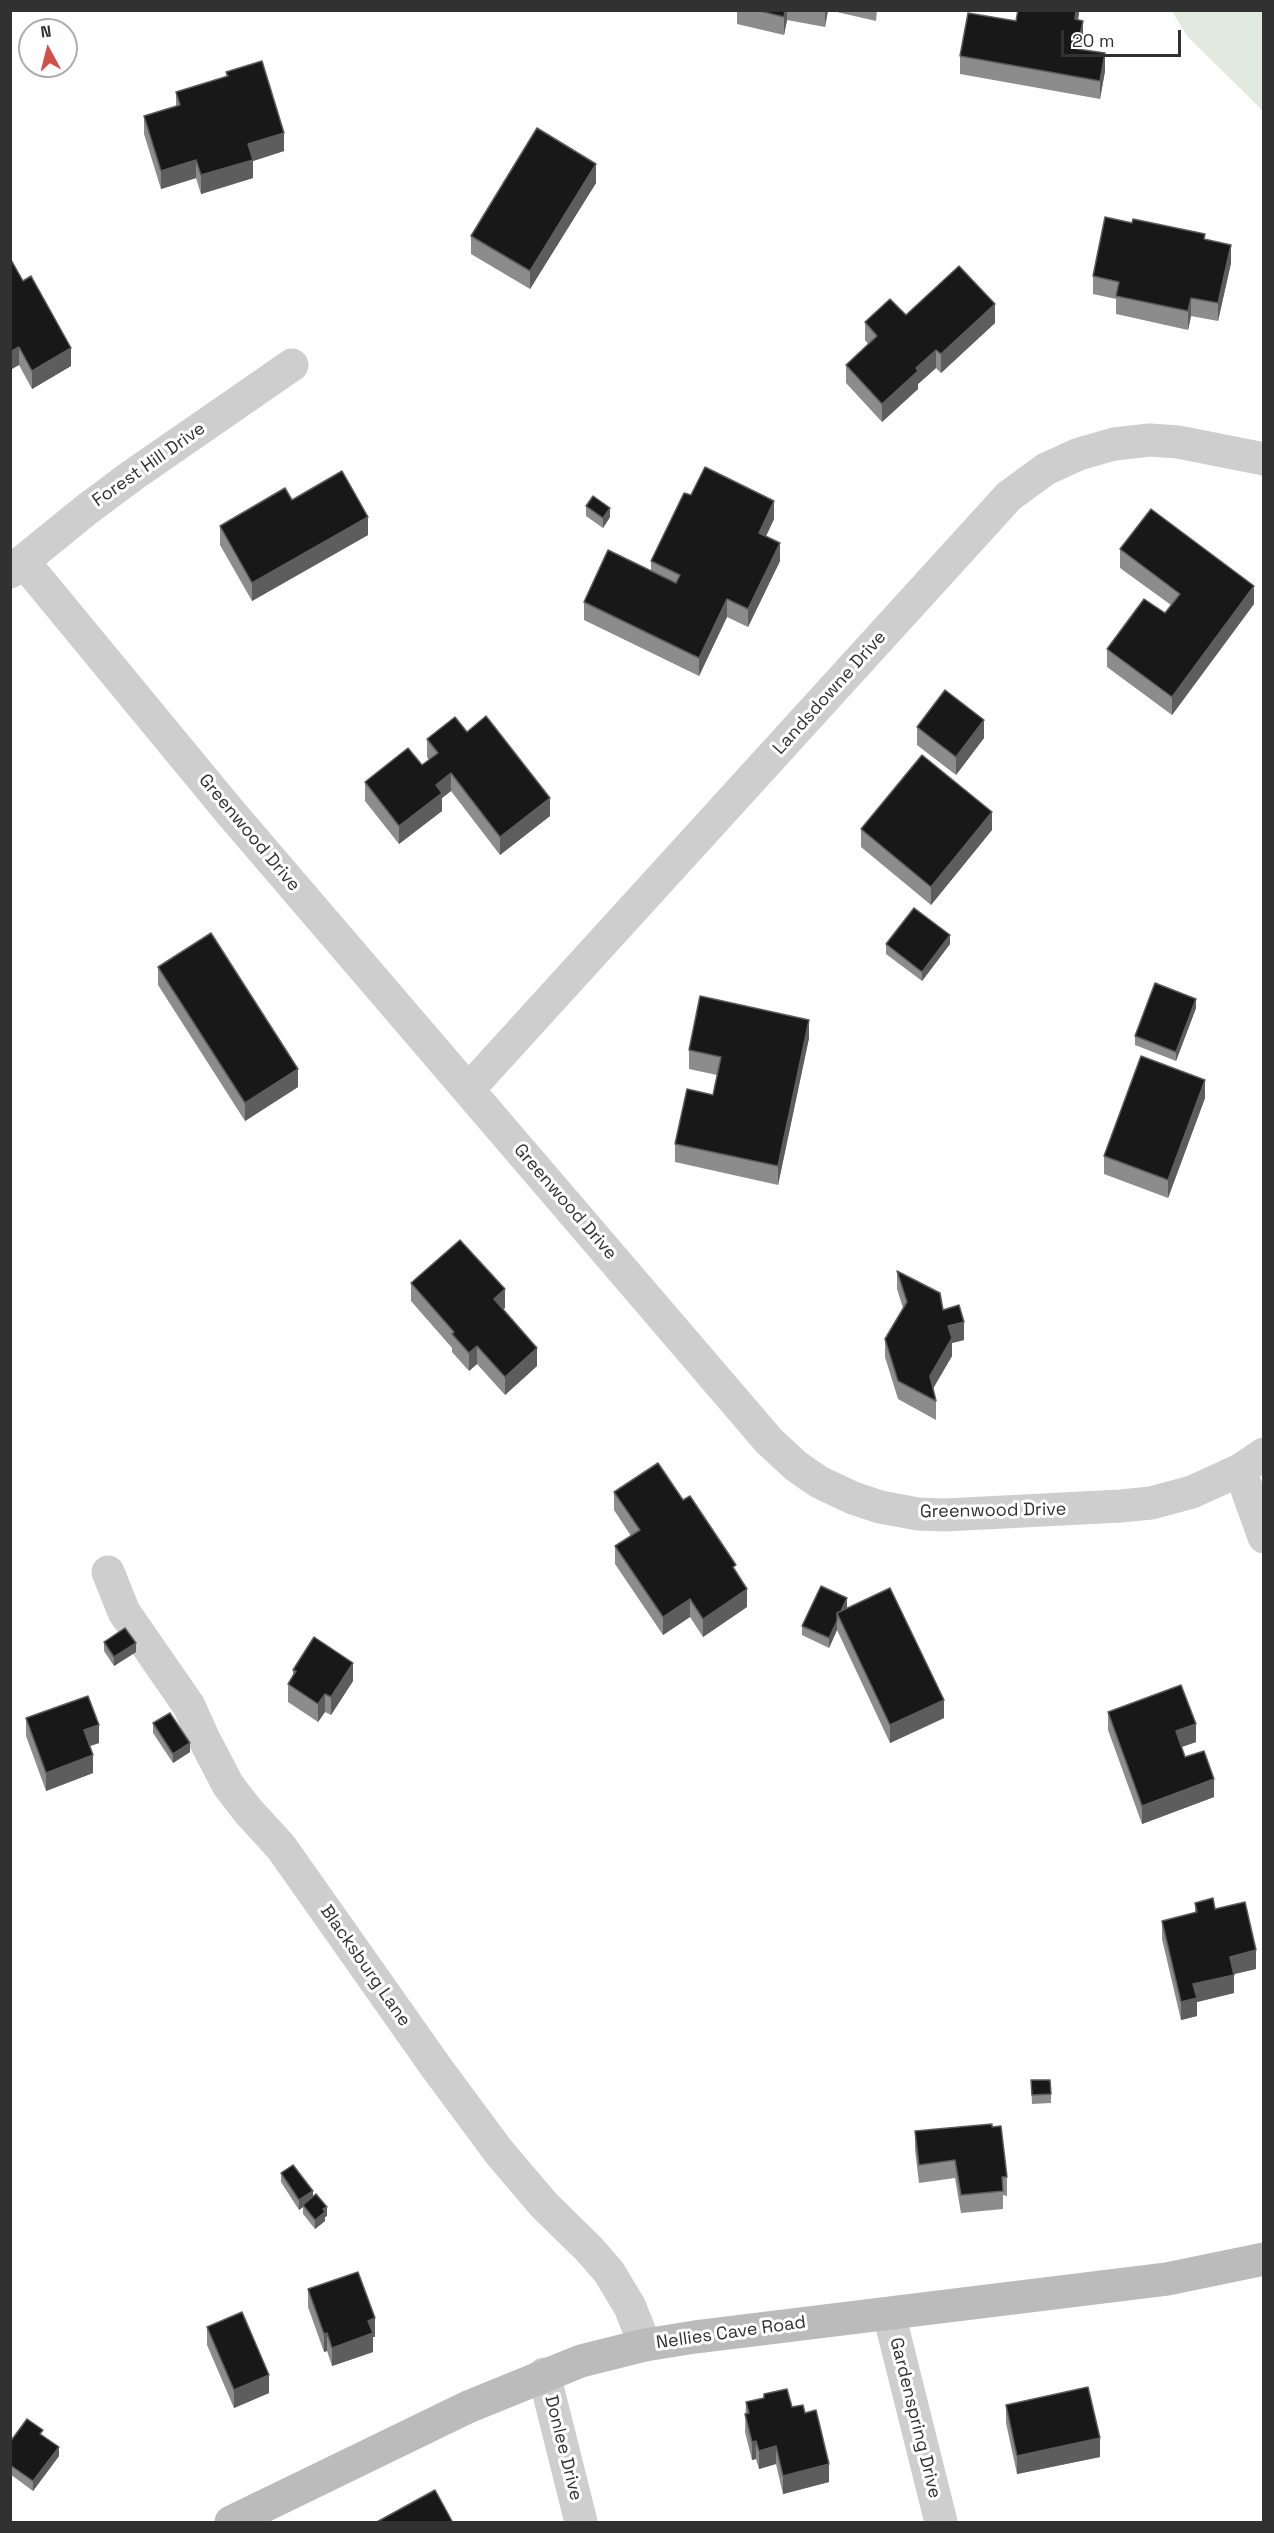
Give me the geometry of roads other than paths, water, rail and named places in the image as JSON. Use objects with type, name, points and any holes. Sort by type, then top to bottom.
[{"type":"street","name":"Forest Hill Drive","points":[[17,566],[133,475],[292,365]]},
{"type":"street","name":"Landsdowne Drive","points":[[469,1089],[1009,496],[1046,469],[1078,454],[1114,444],[1150,440],[1178,442],[1263,459]]},
{"type":"street","name":"Greenwood Drive","points":[[17,566],[469,1089],[769,1441],[796,1466],[819,1482],[853,1498],[880,1507],[918,1514],[945,1515],[1151,1503],[1192,1492],[1252,1462]]},
{"type":"street","points":[[1252,1462],[1263,1537]]},
{"type":"street","name":"Blacksburg Lane","points":[[108,1572],[124,1612],[183,1696],[228,1785],[281,1847],[436,2067],[499,2152],[544,2205],[609,2272],[630,2307],[645,2345]]},
{"type":"street","name":"Nellies Cave Road","points":[[231,2523],[383,2446],[544,2374],[581,2361],[645,2345],[1167,2279],[1263,2259]]},
{"type":"street","name":"Gardenspring Drive","points":[[889,2313],[941,2523]]},
{"type":"street","name":"Donlee Drive","points":[[544,2374],[581,2523]]}]
